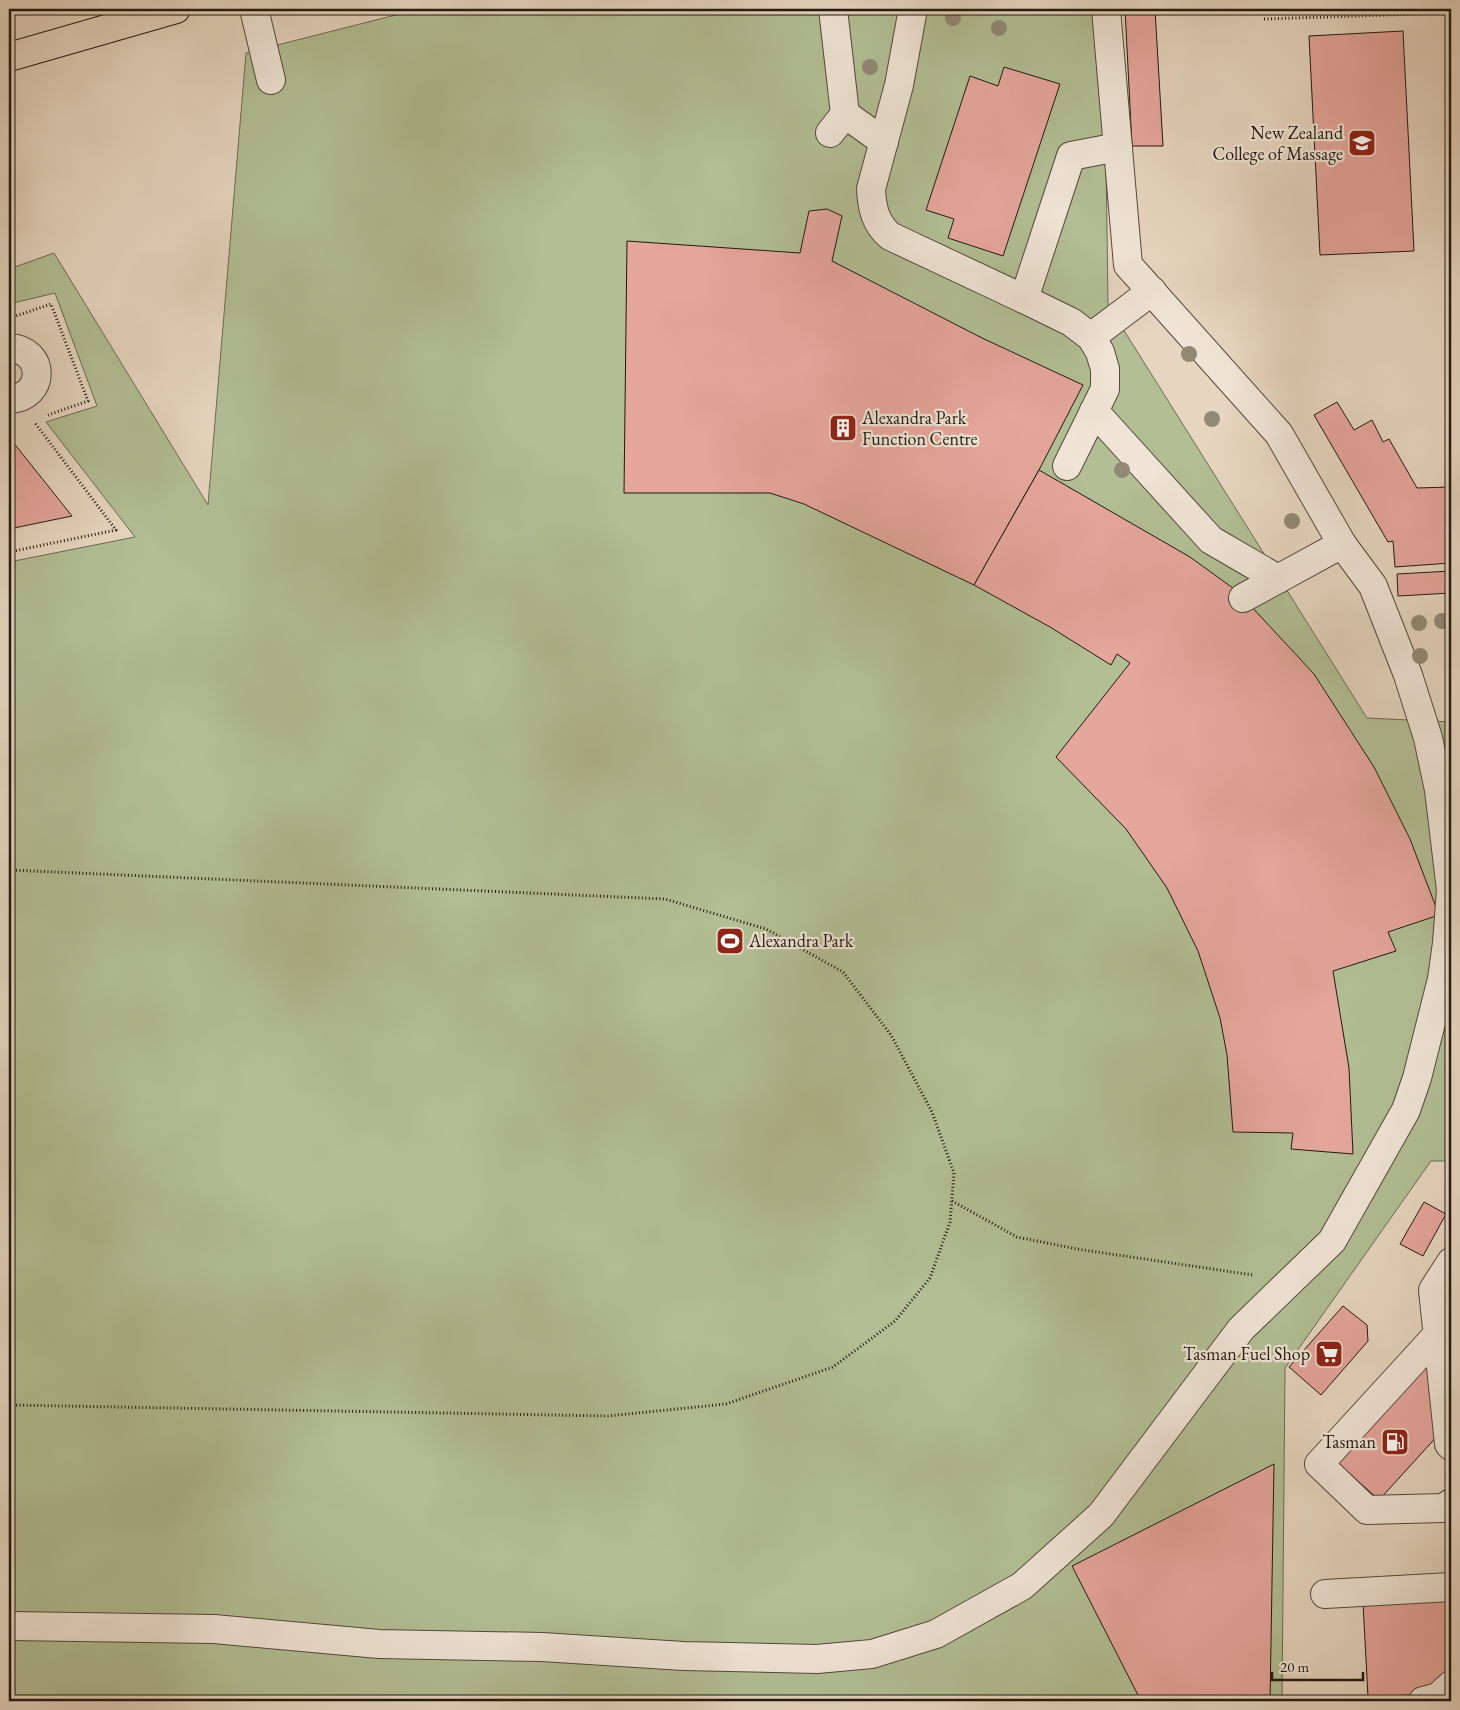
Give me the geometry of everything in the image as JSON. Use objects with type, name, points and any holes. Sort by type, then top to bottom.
[{"type":"main road","points":[[9,57],[176,9]]},
{"type":"street","points":[[254,9],[271,80]]},
{"type":"street","points":[[833,9],[837,124],[884,142]]},
{"type":"street","points":[[913,9],[899,85],[871,189],[872,207],[880,228],[890,236],[1071,322],[1091,337],[1100,352],[1105,369],[1105,389],[1067,466]]},
{"type":"street","points":[[9,1626],[214,1629],[379,1644],[542,1647],[751,1659],[817,1659],[872,1654],[936,1634],[1022,1586],[1101,1516],[1241,1329],[1332,1241],[1406,1110],[1430,1032],[1447,943],[1451,890],[1439,790],[1428,738],[1408,674],[1373,586],[1342,544],[1279,434],[1128,265],[1106,9]]},
{"type":"street","points":[[1024,299],[1072,156],[1118,147]]},
{"type":"street","points":[[1091,337],[1152,291]]},
{"type":"street","points":[[9,348],[26,352],[32,358],[37,374],[31,390],[17,399],[9,399]]},
{"type":"street","points":[[1094,411],[1211,540],[1278,579]]},
{"type":"street","points":[[1243,598],[1342,544]]},
{"type":"street","points":[[1451,1262],[1433,1290],[1449,1444],[1451,1446]]},
{"type":"street","points":[[1437,1334],[1319,1464],[1367,1510],[1443,1508],[1451,1503]]},
{"type":"street","points":[[1325,1594],[1451,1587]]},
{"type":"street","points":[[1423,1701],[1438,1698],[1451,1685]]},
{"type":"path","points":[[1264,19],[1448,13],[1451,79]]},
{"type":"path","points":[[9,552],[116,530],[34,420]]},
{"type":"path","points":[[9,870],[665,899],[766,928],[843,972],[891,1035],[932,1112],[954,1173],[950,1222],[930,1278],[894,1321],[833,1367],[726,1404],[608,1416],[9,1405]]},
{"type":"path","points":[[952,1200],[1017,1237],[1105,1254],[1291,1280]]},
{"type":"green space","name":"Alexandra Park","points":[[419,9],[1104,9],[1108,305],[1367,718],[1451,722],[1451,1161],[1431,1161],[1285,1368],[1282,1701],[9,1701],[9,562],[135,537],[46,422],[97,406],[55,293],[9,304],[9,269],[54,253],[208,505],[246,53]]},
{"type":"building","points":[[1125,9],[1155,9],[1163,146],[1132,146]]},
{"type":"building","name":"New Zealand College of Massage","points":[[1403,31],[1414,251],[1320,255],[1309,36]]},
{"type":"building","points":[[1004,67],[1060,84],[1003,256],[948,238],[954,219],[926,210],[970,76],[998,86]]},
{"type":"building","name":"Alexandra Park Function Centre","points":[[827,209],[842,216],[832,261],[982,338],[1083,385],[1039,470],[974,585],[804,504],[770,493],[624,493],[627,241],[800,253],[809,211]]},
{"type":"building","points":[[1337,402],[1354,430],[1372,420],[1383,442],[1389,439],[1417,488],[1451,487],[1451,563],[1395,567],[1393,541],[1388,542],[1314,415]]},
{"type":"building","points":[[9,437],[72,516],[9,529]]},
{"type":"building","points":[[1039,470],[1190,557],[1237,591],[1314,674],[1374,767],[1410,839],[1439,915],[1388,932],[1396,951],[1333,971],[1349,1068],[1353,1154],[1291,1149],[1293,1133],[1233,1132],[1227,1055],[1220,1018],[1198,951],[1167,888],[1126,829],[1056,757],[1130,663],[1117,654],[1111,665],[1050,627],[974,585]]},
{"type":"building","points":[[1451,571],[1451,593],[1398,596],[1397,574]]},
{"type":"building","points":[[1424,1202],[1446,1214],[1423,1256],[1400,1244]]},
{"type":"building","name":"Tasman Fuel Shop","points":[[1343,1306],[1367,1325],[1368,1341],[1321,1395],[1289,1367]]},
{"type":"building","name":"Tasman","points":[[1426,1364],[1451,1389],[1451,1421],[1379,1500],[1338,1463]]},
{"type":"building","points":[[1274,1464],[1270,1701],[1141,1701],[1072,1566]]},
{"type":"building","points":[[1451,1601],[1451,1671],[1431,1694],[1368,1697],[1363,1603]]},
{"type":"place","name":"New Zealand College of Massage","points":[[1362,143]]},
{"type":"place","name":"Alexandra Park Function Centre","points":[[843,428]]},
{"type":"place","name":"Alexandra Park","points":[[730,941]]},
{"type":"place","name":"Tasman Fuel Shop","points":[[1329,1354]]},
{"type":"place","name":"Tasman","points":[[1395,1442]]}]
